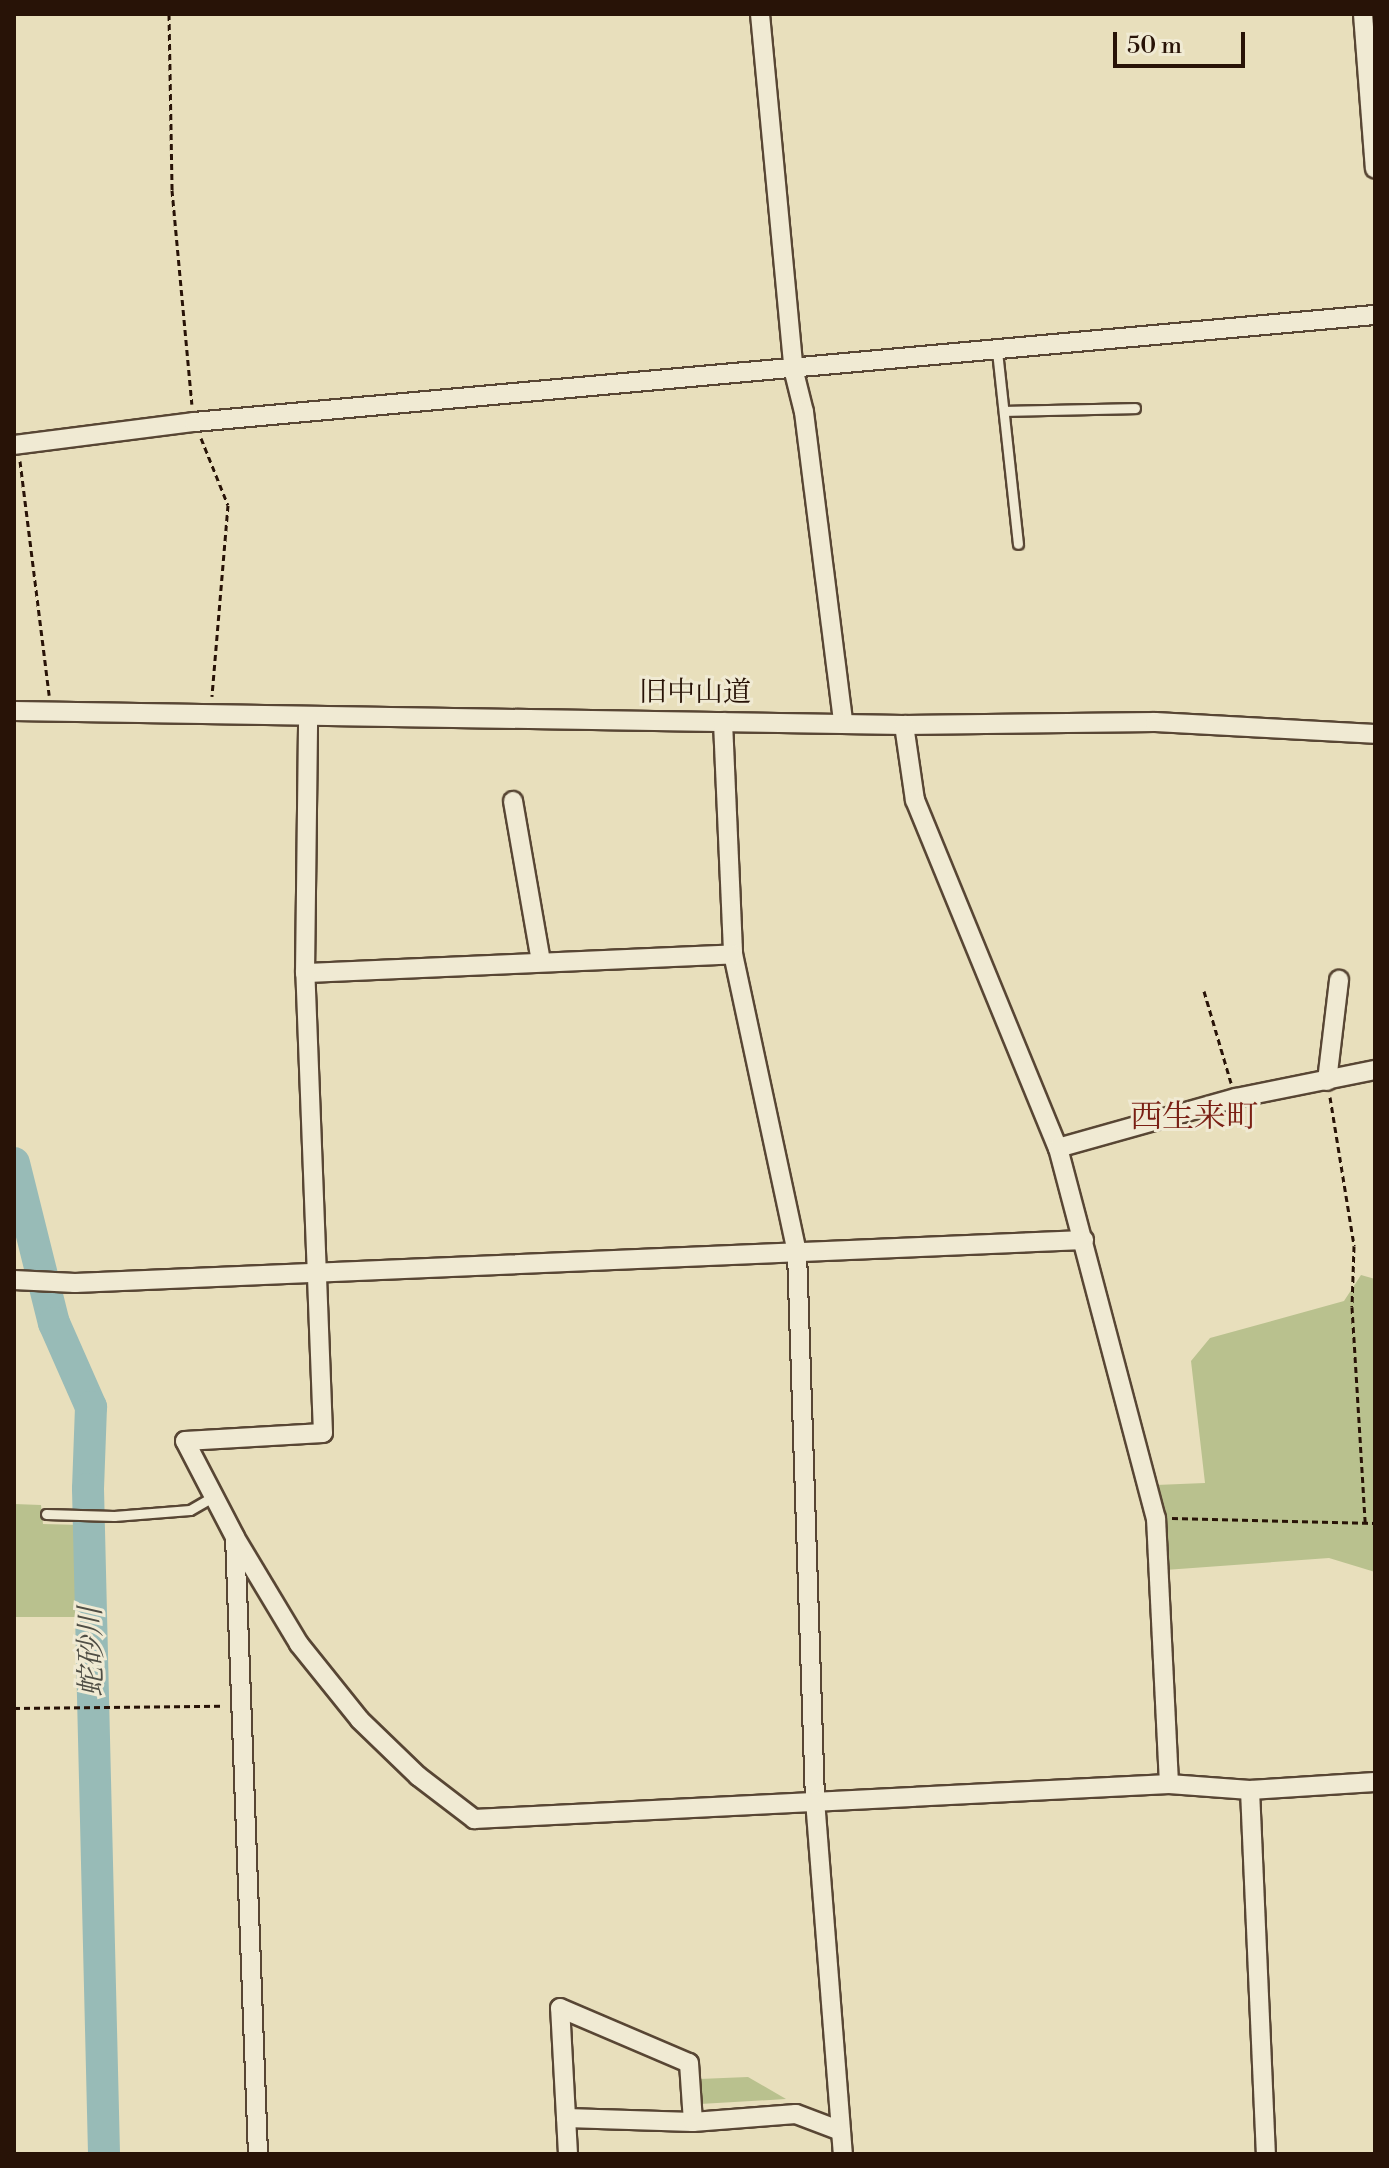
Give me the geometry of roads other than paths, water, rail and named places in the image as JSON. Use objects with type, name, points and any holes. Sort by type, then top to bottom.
[{"type":"street","points":[[760,14],[794,372],[804,412],[843,721]]},
{"type":"street","points":[[1363,14],[1375,169]]},
{"type":"street","points":[[16,445],[194,422],[794,372],[1375,315]]},
{"type":"street","name":"旧中山道","points":[[14,711],[210,716],[843,721],[904,725],[1155,722],[1375,734]]},
{"type":"street","points":[[308,716],[305,973],[323,1433],[185,1441],[235,1537],[299,1644],[360,1720],[418,1776],[474,1819],[1169,1784],[1250,1790],[1375,1782]]},
{"type":"street","points":[[723,722],[733,954],[797,1252],[815,1800],[843,2154]]},
{"type":"street","points":[[904,725],[915,800],[1058,1148],[1156,1518],[1169,1784]]},
{"type":"street","points":[[513,801],[541,962]]},
{"type":"street","points":[[305,973],[733,954]]},
{"type":"street","points":[[1327,1081],[1339,980]]},
{"type":"street","points":[[1058,1148],[1236,1098],[1375,1070]]},
{"type":"street","points":[[14,1280],[62,1282],[317,1274],[1084,1240]]},
{"type":"street","points":[[235,1537],[258,2154]]},
{"type":"street","points":[[1250,1790],[1266,2154]]},
{"type":"street","points":[[568,2154],[560,2008],[689,2063],[693,2122]]},
{"type":"street","points":[[566,2118],[693,2122],[796,2114],[841,2131]]},
{"type":"lane","points":[[997,351],[1006,411],[1018,544]]},
{"type":"lane","points":[[1006,411],[1135,408]]},
{"type":"lane","points":[[46,1514],[114,1516],[190,1510],[214,1496]]},
{"type":"waterway","name":"蛇砂川","points":[[14,1163],[54,1323],[91,1407],[88,1489],[104,2154]]},
{"type":"district","name":"西生来町","points":[[1194,1117]]}]
